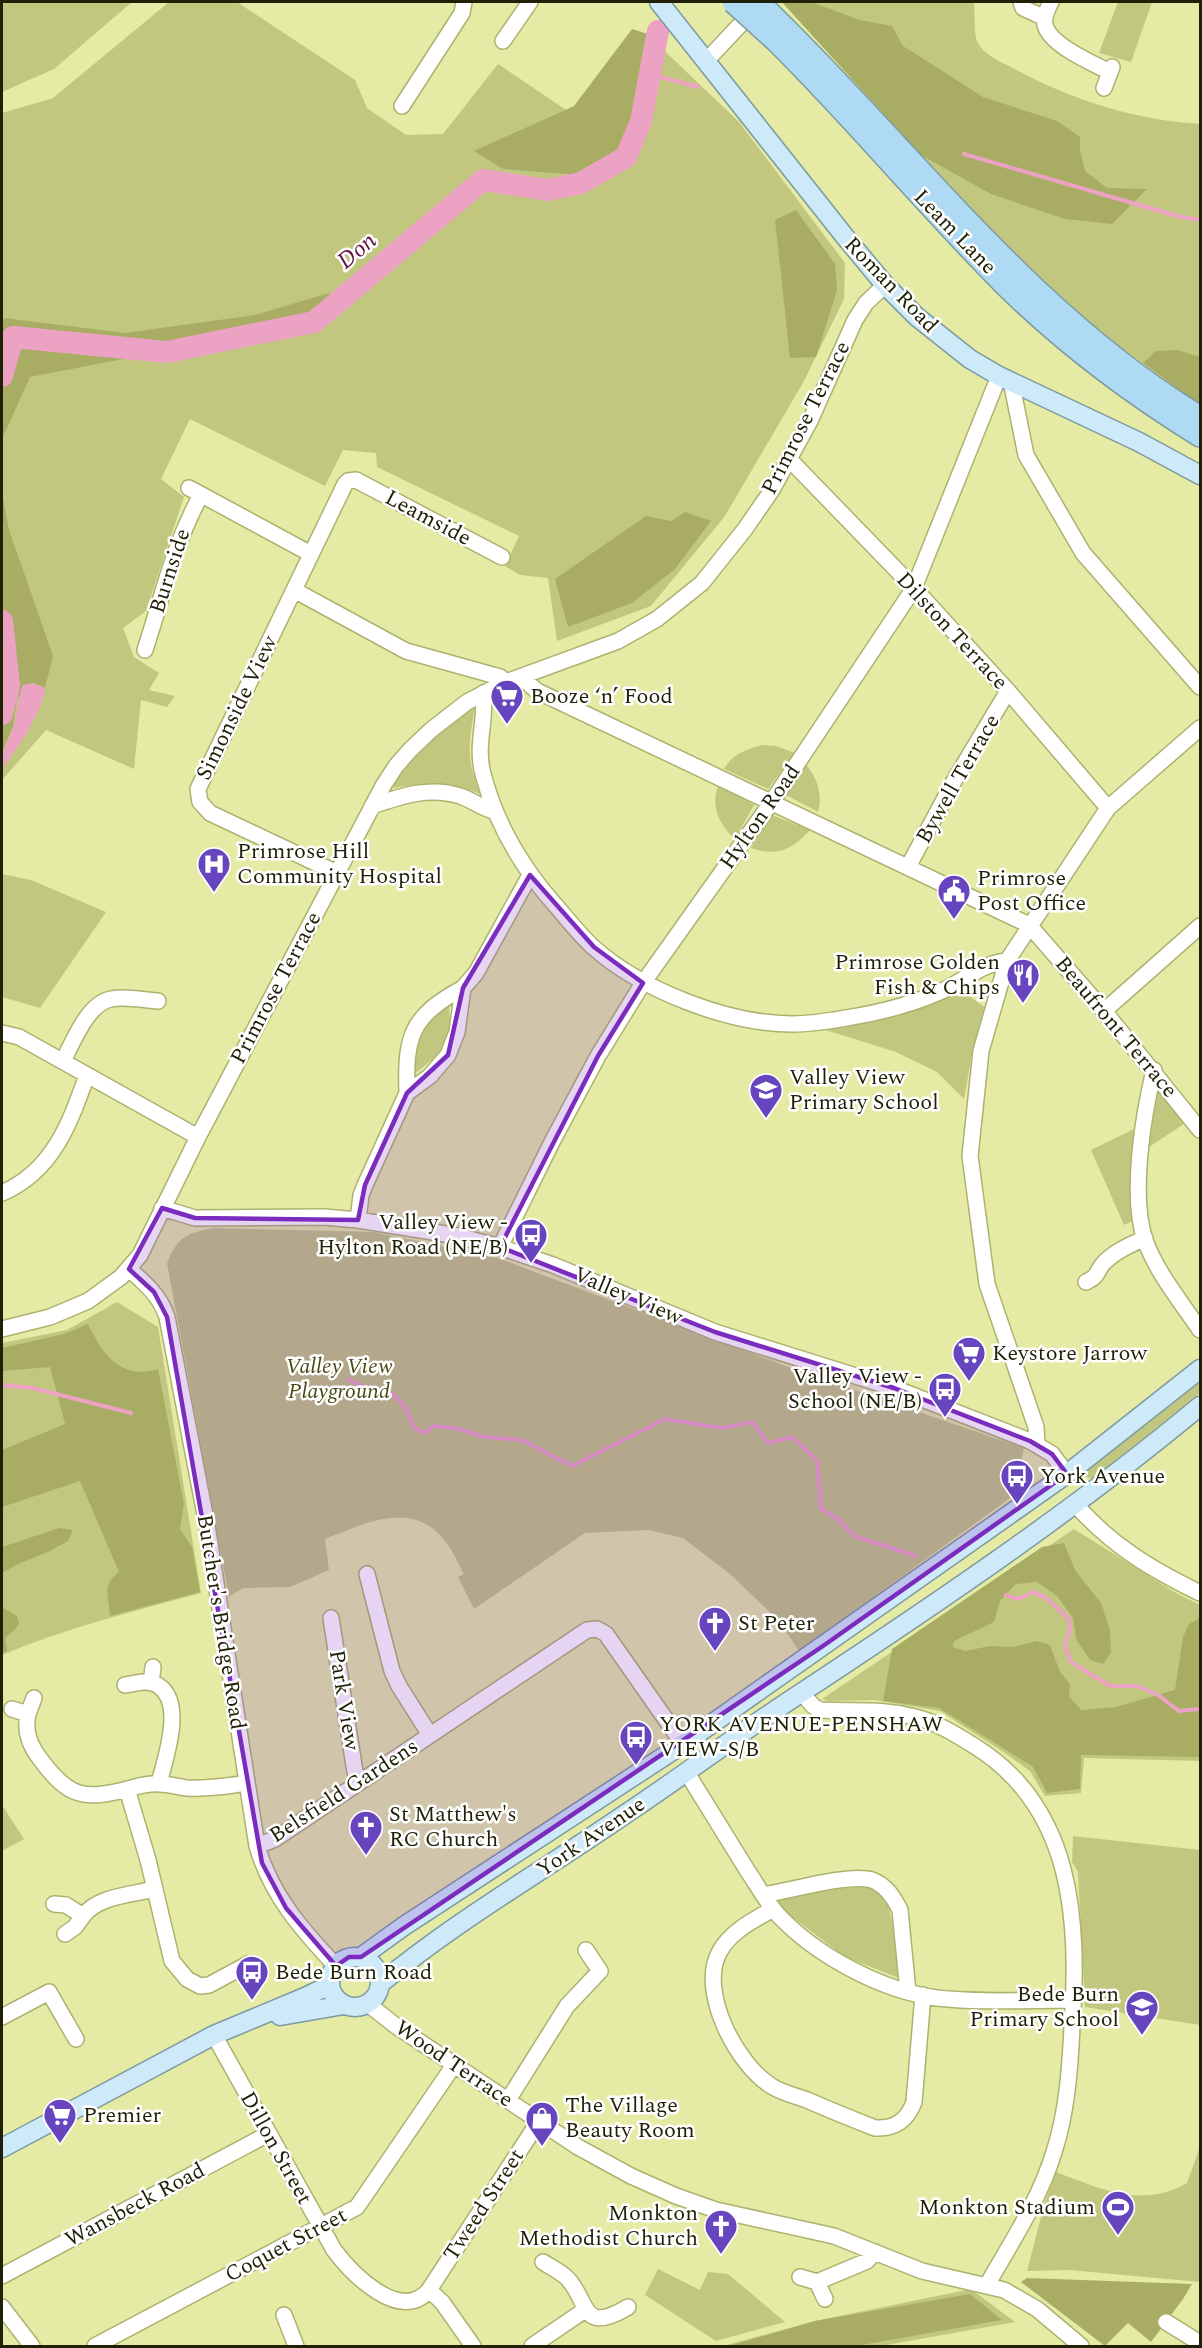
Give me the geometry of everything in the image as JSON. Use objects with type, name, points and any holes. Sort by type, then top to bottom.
[{"type":"highway","name":"Leam Lane","points":[[733,2],[780,34],[1022,278],[1092,339],[1200,417]]},
{"type":"highway","name":"Leam Lane","points":[[760,2],[780,34],[1008,287],[1073,345],[1200,436]]},
{"type":"main road","name":"Roman Road","points":[[659,2],[885,285],[917,317],[944,339],[1005,379],[1140,442],[1200,475]]},
{"type":"main road","name":"York Avenue","points":[[362,1957],[404,1926],[683,1744],[1067,1474],[1200,1369]]},
{"type":"main road","name":"York Avenue","points":[[381,1983],[424,1947],[687,1773],[1075,1504],[1139,1457],[1200,1406]]},
{"type":"main road","points":[[1067,1474],[1075,1504]]},
{"type":"main road","points":[[787,1671],[801,1692]]},
{"type":"main road","points":[[683,1744],[687,1773]]},
{"type":"main road","points":[[243,2023],[344,2005],[360,2007],[368,2004],[379,1992],[381,1983],[376,1966],[362,1957],[341,1960],[330,1976],[332,1993],[344,2005]]},
{"type":"main road","points":[[2,2148],[214,2035],[330,1984]]},
{"type":"street","points":[[402,106],[462,13],[464,2]]},
{"type":"street","points":[[503,41],[530,2]]},
{"type":"street","points":[[706,61],[760,2]]},
{"type":"street","points":[[1021,2],[1023,8],[1045,18]]},
{"type":"street","points":[[1051,2],[1045,18],[1045,26],[1053,40],[1111,70],[1104,88]]},
{"type":"street","name":"Primrose Terrace","points":[[2,1329],[50,1317],[88,1301],[109,1287],[140,1256],[196,1140],[372,806],[396,766],[431,730],[466,702],[506,682],[618,641],[677,605],[702,584],[745,529],[790,460],[832,375],[855,320],[866,303],[885,285]]},
{"type":"street","points":[[1005,379],[1026,455],[1083,553],[1200,687]]},
{"type":"street","name":"Hylton Road","points":[[500,1247],[587,1077],[643,983],[771,803],[914,588],[1005,379]]},
{"type":"street","name":"Dilston Terrace","points":[[790,460],[914,588],[1008,691],[1108,808]]},
{"type":"street","name":"Simonside View","points":[[337,873],[210,813],[204,808],[198,796],[198,789],[345,484],[353,479]]},
{"type":"street","name":"Leamside","points":[[353,479],[502,557]]},
{"type":"street","name":"Burnside","points":[[145,650],[171,559],[195,491],[311,554]]},
{"type":"street","points":[[294,590],[406,651],[500,677],[506,682]]},
{"type":"street","points":[[521,677],[537,691],[1029,925]]},
{"type":"street","name":"Bywell Terrace","points":[[908,867],[954,781],[1008,691]]},
{"type":"street","points":[[483,693],[479,749],[482,772],[495,811],[512,846],[530,875],[594,947],[643,983],[682,1000],[733,1015],[771,1023],[811,1023],[850,1018],[923,998],[955,985],[984,967],[1007,961]]},
{"type":"street","points":[[1037,1444],[1036,1426],[987,1284],[970,1156],[981,1051],[1007,961],[1108,808],[1200,728]]},
{"type":"street","points":[[372,806],[400,796],[435,791],[464,797],[487,810],[495,811]]},
{"type":"street","points":[[358,1220],[361,1195],[407,1093],[406,1058],[411,1036],[429,1010],[463,988],[477,973],[530,875]]},
{"type":"street","name":"Beaufront Terrace","points":[[1029,925],[1154,1070],[1200,1130]]},
{"type":"street","points":[[1104,1011],[1200,926]]},
{"type":"street","points":[[407,1093],[430,1076],[448,1055],[457,1032],[463,988]]},
{"type":"street","points":[[63,1061],[94,1006],[103,1000],[114,998],[158,1001]]},
{"type":"street","points":[[2,1033],[19,1037],[63,1061],[196,1140]]},
{"type":"street","points":[[1154,1070],[1139,1176],[1140,1209],[1145,1238],[1157,1266],[1200,1330]]},
{"type":"street","points":[[2,1193],[23,1180],[62,1139],[87,1075]]},
{"type":"street","name":"Valley View","points":[[162,1208],[195,1218],[324,1217],[358,1220],[458,1236],[500,1247],[564,1269],[715,1332],[883,1385],[1037,1444],[1052,1454],[1067,1474]]},
{"type":"street","points":[[1086,1282],[1097,1276],[1102,1265],[1118,1252],[1145,1238]]},
{"type":"street","name":"Butcher's Bridge Road","points":[[129,1269],[154,1292],[163,1304],[167,1317],[207,1526],[257,1846],[269,1880],[286,1908],[302,1930],[336,1966]]},
{"type":"street","points":[[1075,1504],[1108,1539],[1129,1554],[1200,1593]]},
{"type":"street","name":"Belsfield Gardens","points":[[367,1574],[392,1671],[430,1735]]},
{"type":"street","name":"Park View","points":[[331,1618],[356,1772],[361,1781]]},
{"type":"street","name":"Belsfield Gardens","points":[[257,1846],[274,1839],[587,1630],[597,1629],[606,1634],[683,1744]]},
{"type":"street","points":[[125,1685],[152,1675],[166,1696],[173,1716],[171,1739],[159,1783]]},
{"type":"street","points":[[801,1692],[813,1706],[820,1710],[884,1711],[916,1717],[966,1740],[991,1756],[1015,1778],[1034,1803],[1048,1827],[1063,1865],[1071,1905],[1074,2000],[1070,2070],[1064,2118],[1055,2150],[1033,2208],[987,2285]]},
{"type":"street","points":[[34,1698],[25,1725],[28,1739],[35,1753],[54,1778],[81,1795],[94,1796],[159,1783],[185,1788],[219,1788],[247,1783]]},
{"type":"street","points":[[12,1709],[28,1714]]},
{"type":"street","points":[[687,1773],[773,1909],[802,1936],[850,1968],[875,1980],[916,1994],[938,1998],[1074,2000]]},
{"type":"street","points":[[127,1789],[172,1962],[187,1979],[200,1986],[208,1985],[248,1964]]},
{"type":"street","points":[[763,1895],[855,1878],[872,1880],[881,1885],[896,1901],[900,1910],[916,1994],[914,2102],[910,2113],[896,2125],[875,2128],[773,2087],[748,2066],[739,2054],[716,2002],[714,1965],[726,1942],[749,1923],[773,1909]]},
{"type":"street","points":[[65,1934],[75,1927],[93,1907],[104,1901],[154,1889]]},
{"type":"street","points":[[54,1904],[66,1905],[83,1916]]},
{"type":"street","points":[[508,2100],[567,2006],[600,1971],[586,1950]]},
{"type":"street","points":[[2,2018],[49,1992],[76,2039]]},
{"type":"street","name":"Wood Terrace","points":[[368,2004],[396,2026],[578,2147],[631,2176],[676,2196],[737,2216],[834,2236],[922,2271],[987,2285],[1014,2295],[1037,2309],[1081,2346]]},
{"type":"street","name":"Dillon Street","points":[[214,2035],[320,2227],[334,2250],[354,2274],[380,2292],[402,2301],[418,2300],[429,2290]]},
{"type":"street","name":"Coquet Street","points":[[95,2346],[362,2203],[454,2065]]},
{"type":"street","name":"Tweed Street","points":[[429,2290],[539,2121]]},
{"type":"street","name":"Wansbeck Road","points":[[2,2276],[268,2134]]},
{"type":"street","points":[[800,2277],[817,2282],[867,2261],[874,2252]]},
{"type":"street","points":[[543,2262],[567,2278],[585,2310],[596,2317],[608,2318],[628,2307]]},
{"type":"street","points":[[817,2282],[825,2299]]},
{"type":"street","points":[[429,2290],[442,2302],[473,2346]]},
{"type":"street","points":[[2,2307],[32,2346]]},
{"type":"street","points":[[532,2346],[585,2310]]},
{"type":"street","points":[[284,2315],[296,2346]]},
{"type":"street","points":[[1166,2322],[1200,2343]]},
{"type":"highlighted area","points":[[530,875],[594,947],[643,983],[598,1056],[500,1247],[715,1332],[894,1388],[1030,1441],[1052,1454],[1067,1474],[823,1646],[361,1957],[349,1957],[336,1966],[286,1908],[262,1863],[167,1317],[154,1292],[129,1269],[162,1208],[195,1218],[358,1220],[365,1185],[407,1093],[448,1055],[463,988]]},
{"type":"green space","points":[[2,2],[132,2],[54,69],[2,92]]},
{"type":"green space","points":[[169,2],[237,2],[355,80],[367,108],[406,135],[443,134],[498,64],[572,114],[650,37],[739,122],[845,263],[844,299],[804,381],[725,516],[651,606],[557,641],[548,578],[520,575],[505,566],[519,536],[377,467],[376,453],[343,450],[325,486],[190,419],[161,479],[184,497],[146,611],[123,628],[134,657],[159,673],[149,690],[175,696],[167,707],[141,700],[134,769],[46,730],[2,780],[2,113],[53,98]]},
{"type":"green space","points":[[782,2],[974,2],[975,34],[978,43],[990,56],[1001,62],[1056,89],[1102,106],[1151,118],[1200,124],[1200,405],[1093,327],[1043,285]]},
{"type":"green space","points":[[782,2],[811,2],[860,20],[892,26],[903,46],[983,97],[1057,121],[1080,137],[1080,150],[1085,171],[1107,188],[1147,189],[1112,224],[1065,219],[991,194],[921,155]]},
{"type":"green space","points":[[1118,2],[1152,2],[1131,62],[1099,53]]},
{"type":"green space","points":[[632,29],[660,38],[635,99],[625,148],[605,177],[503,169],[474,151],[574,106]]},
{"type":"green space","points":[[796,210],[835,264],[837,290],[816,357],[790,358],[775,220]]},
{"type":"green space","points":[[329,293],[336,303],[314,322],[30,377],[2,439],[2,323],[4,318],[125,333],[255,315]]},
{"type":"green space","points":[[1177,350],[1200,357],[1200,405],[1143,363],[1156,351]]},
{"type":"green space","points":[[2,492],[9,530],[53,656],[45,688],[33,683],[17,699],[13,726],[2,752]]},
{"type":"green space","points":[[685,512],[711,521],[675,569],[632,603],[568,627],[555,579],[646,516],[671,521]]},
{"type":"green space","points":[[475,706],[471,730],[470,761],[481,794],[437,785],[393,788],[417,752],[439,732]]},
{"type":"green space","points":[[761,745],[776,746],[795,753],[768,789],[724,769],[735,756]]},
{"type":"green space","points":[[805,763],[818,786],[820,798],[818,812],[786,795]]},
{"type":"green space","points":[[719,785],[754,805],[735,839],[725,828],[718,815],[715,800]]},
{"type":"green space","points":[[772,815],[810,830],[797,843],[783,850],[768,852],[751,848]]},
{"type":"green space","points":[[2,874],[31,880],[106,912],[40,1008],[2,997]]},
{"type":"green space","points":[[961,990],[987,1009],[972,1054],[964,1099],[937,1072],[896,1052],[819,1028],[924,1005]]},
{"type":"green space","points":[[449,1005],[449,1029],[444,1046],[433,1059],[414,1074],[418,1042],[422,1034],[433,1019]]},
{"type":"green space","points":[[1158,1089],[1184,1124],[1149,1147]]},
{"type":"green space","points":[[1134,1129],[1130,1173],[1133,1221],[1124,1225],[1091,1150]]},
{"type":"green space","name":"Valley View Playground","points":[[212,1228],[373,1232],[495,1257],[794,1369],[1024,1448],[1013,1496],[799,1651],[779,1621],[730,1574],[683,1538],[649,1530],[585,1533],[474,1609],[458,1577],[464,1574],[450,1548],[439,1534],[426,1524],[412,1519],[398,1517],[383,1519],[325,1539],[329,1570],[290,1587],[243,1588],[229,1597],[167,1263],[175,1247],[184,1238]]},
{"type":"green space","points":[[117,1302],[158,1327],[201,1593],[75,1628],[2,1655],[2,1343],[67,1330]]},
{"type":"green space","points":[[88,1324],[107,1355],[124,1368],[134,1371],[158,1369],[184,1504],[180,1529],[192,1547],[200,1592],[110,1616],[108,1586],[119,1572],[80,1481],[2,1507],[2,1450],[65,1424],[50,1367],[2,1371],[2,1348],[64,1334]]},
{"type":"green space","points":[[1200,1378],[1200,1393],[1093,1479],[1086,1477],[1087,1469]]},
{"type":"green space","points":[[59,1528],[73,1530],[68,1541],[2,1573],[2,1547]]},
{"type":"green space","points":[[1074,1529],[1176,1593],[1200,1605],[1200,1761],[1084,1758],[1081,1793],[1045,1796],[1030,1771],[940,1711],[875,1700],[829,1701],[822,1699]]},
{"type":"green space","points":[[1064,1543],[1075,1570],[1101,1603],[1110,1630],[1111,1653],[1103,1664],[1090,1660],[1076,1639],[1073,1618],[1057,1596],[1037,1582],[1016,1584],[1000,1601],[994,1622],[954,1641],[953,1647],[965,1651],[990,1646],[1013,1647],[1037,1641],[1050,1645],[1060,1672],[1070,1684],[1069,1696],[1081,1710],[1116,1707],[1175,1690],[1183,1637],[1189,1624],[1200,1618],[1200,1757],[1081,1755],[1080,1789],[1047,1793],[1033,1767],[939,1708],[883,1701],[892,1649],[1042,1547]]},
{"type":"green space","points":[[2,1607],[17,1616],[19,1623],[5,1638],[7,1651],[2,1653]]},
{"type":"green space","points":[[2,1805],[24,1839],[2,1851]]},
{"type":"green space","points":[[1073,1836],[1200,1850],[1200,2025],[1085,2007],[1078,1872],[1072,1862]]},
{"type":"green space","points":[[856,1884],[877,1892],[888,1906],[903,1975],[899,1978],[845,1957],[779,1907],[777,1901]]},
{"type":"green space","name":"Monkton Stadium","points":[[1200,2133],[1200,2282],[1069,2270],[1027,2271],[1045,2202],[1056,2172],[1089,2185],[1122,2194],[1154,2195],[1170,2191],[1187,2183],[1199,2149]]},
{"type":"green space","points":[[658,2269],[700,2290],[708,2272],[728,2274],[785,2322],[716,2341],[645,2295]]},
{"type":"green space","points":[[1027,2278],[1192,2284],[1151,2342],[1128,2323],[1105,2346],[1021,2282]]},
{"type":"green space","points":[[971,2289],[1015,2322],[881,2346],[723,2346],[815,2321]]},
{"type":"green space","points":[[970,2294],[1002,2320],[856,2346],[729,2346],[815,2321]]},
{"type":"shaded area","points":[[33,683],[45,688],[43,698],[28,730],[2,769],[3,752],[15,723],[21,690],[23,685]]},
{"type":"waterway","name":"Don","points":[[2,376],[13,337],[167,352],[314,322],[483,180],[548,190],[581,183],[626,157],[641,121],[658,31]]},
{"type":"waterway","points":[[649,74],[698,87]]},
{"type":"waterway","points":[[964,154],[1177,216],[1200,220]]},
{"type":"waterway","name":"Don","points":[[2,621],[9,686],[2,714]]},
{"type":"waterway","points":[[349,1379],[359,1385],[383,1390],[397,1397],[404,1406],[412,1425],[420,1432],[428,1431],[433,1426],[455,1428],[485,1437],[522,1440],[572,1466],[665,1419],[722,1428],[752,1422],[768,1443],[792,1437],[817,1460],[821,1509],[838,1519],[854,1536],[916,1556]]},
{"type":"waterway","points":[[2,1385],[33,1388],[131,1413]]},
{"type":"waterway","points":[[1006,1595],[1018,1599],[1034,1592],[1046,1598],[1069,1619],[1070,1629],[1065,1645],[1071,1662],[1110,1686],[1137,1686],[1158,1695],[1179,1711],[1200,1709]]},
{"type":"place","name":"Booze ‘n’ Food","points":[[507,725]]},
{"type":"place","name":"Primrose Hill Community Hospital","points":[[214,893]]},
{"type":"place","name":"Primrose Post Office","points":[[954,920]]},
{"type":"place","name":"Primrose Golden Fish & Chips","points":[[1023,1004]]},
{"type":"place","name":"Valley View Primary School","points":[[766,1119]]},
{"type":"place","name":"Valley View - Hylton Road (NE/B)","points":[[531,1264]]},
{"type":"place","name":"Keystore Jarrow","points":[[969,1382]]},
{"type":"place","name":"Valley View - School (NE/B)","points":[[945,1418]]},
{"type":"place","name":"York Avenue","points":[[1017,1505]]},
{"type":"place","name":"St Peter","points":[[715,1652]]},
{"type":"place","name":"YORK AVENUE-PENSHAW VIEW-S/B","points":[[636,1766]]},
{"type":"place","name":"St Matthew's RC Church","points":[[366,1856]]},
{"type":"place","name":"Bede Burn Road","points":[[252,2001]]},
{"type":"place","name":"Bede Burn Primary School","points":[[1142,2036]]},
{"type":"place","name":"Premier","points":[[60,2144]]},
{"type":"place","name":"The Village Beauty Room","points":[[542,2147]]},
{"type":"place","name":"Monkton Stadium","points":[[1118,2236]]},
{"type":"place","name":"Monkton Methodist Church","points":[[721,2255]]}]
